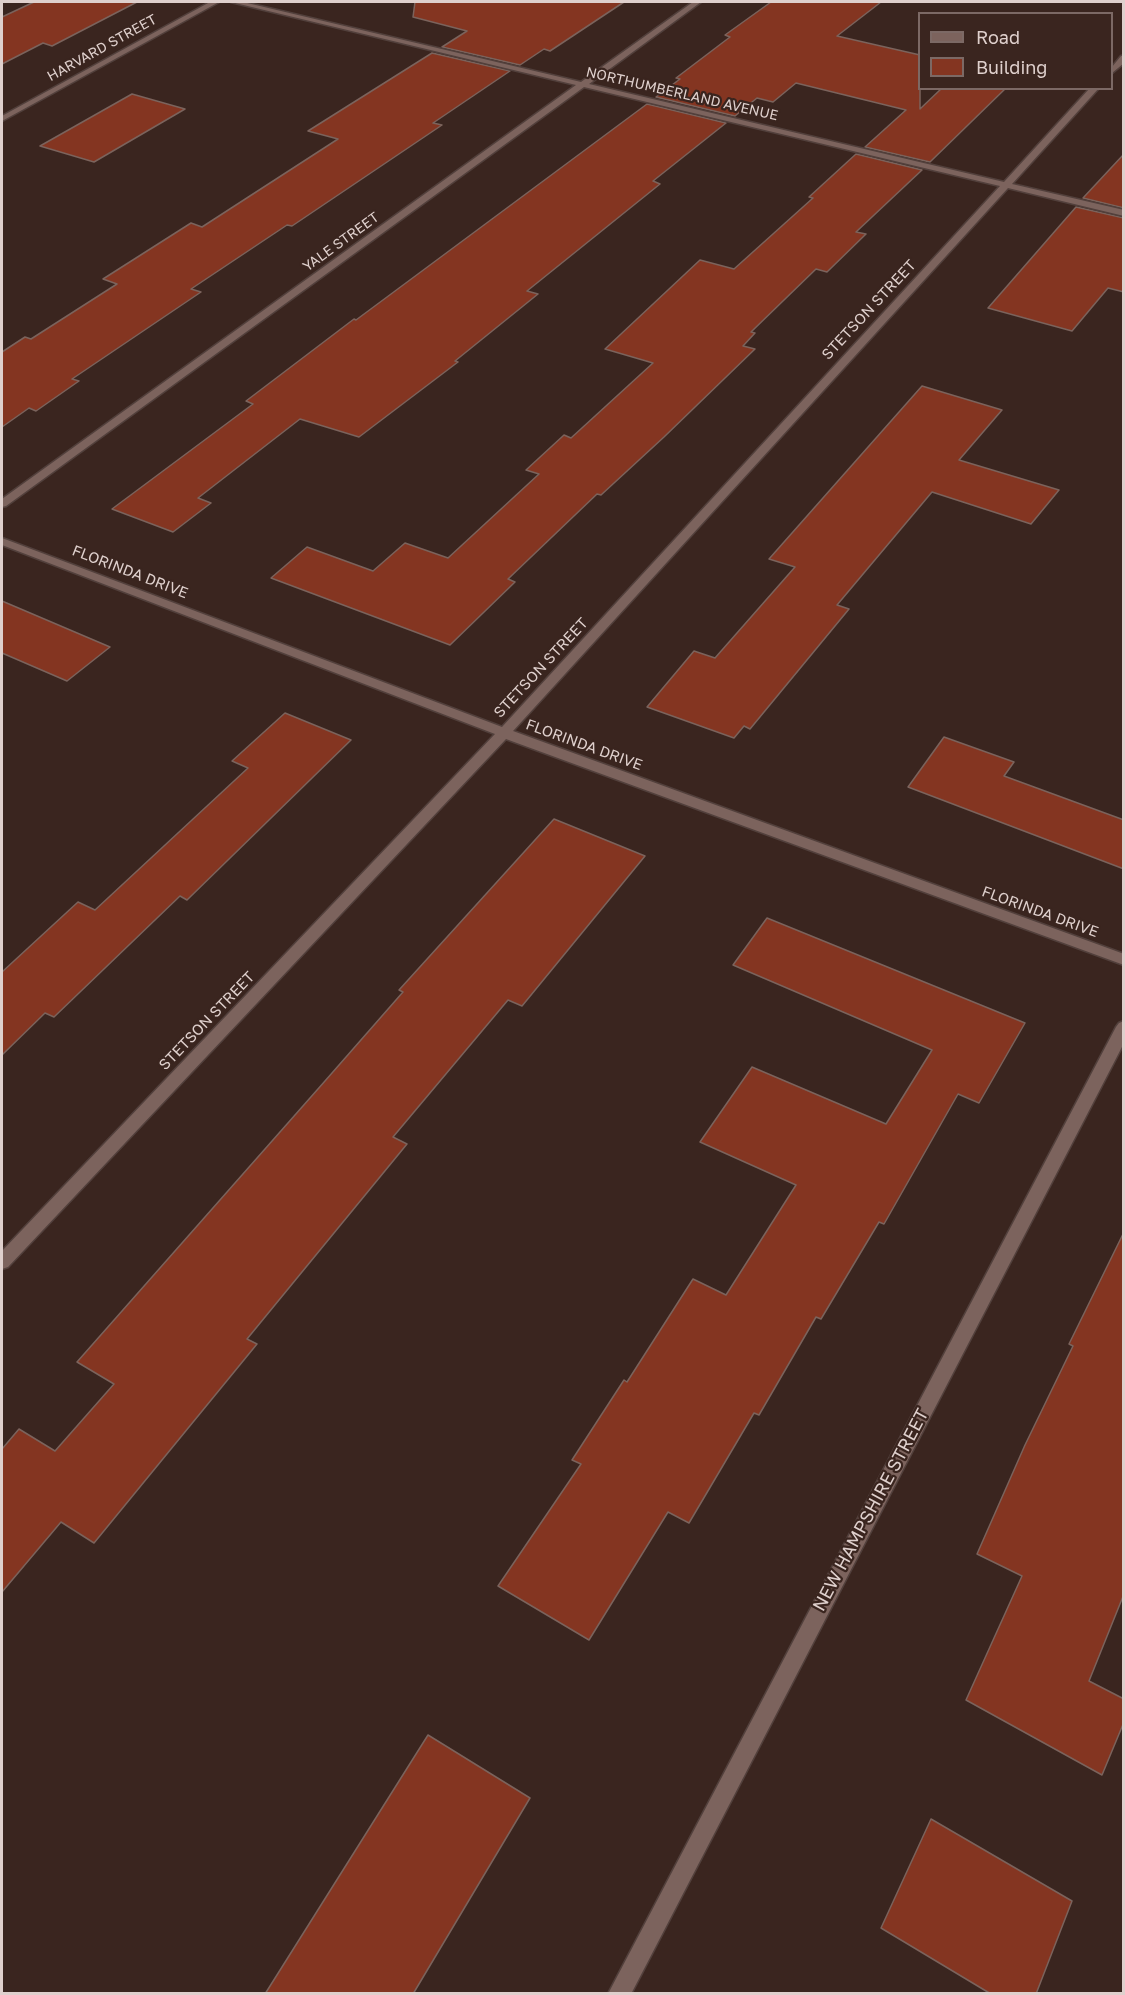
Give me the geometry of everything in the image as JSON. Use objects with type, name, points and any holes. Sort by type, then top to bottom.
[{"type":"street","name":"HARVARD STREET","points":[[2,119],[215,2]]},
{"type":"street","name":"NORTHUMBERLAND AVENUE","points":[[235,2],[1124,213]]},
{"type":"street","name":"YALE STREET","points":[[2,504],[697,2]]},
{"type":"street","points":[[1113,70],[1124,58]]},
{"type":"street","name":"STETSON STREET","points":[[2,1262],[504,733],[1093,90]]},
{"type":"street","name":"FLORINDA DRIVE","points":[[2,541],[504,733],[1124,960]]},
{"type":"street","name":"NEW HAMPSHIRE STREET","points":[[619,1994],[1124,1027]]},
{"type":"building","points":[[34,2],[137,2],[52,46],[43,43],[2,64],[2,17]]},
{"type":"building","points":[[415,2],[624,2],[550,51],[544,49],[520,65],[442,47],[467,31],[413,17]]},
{"type":"building","points":[[771,2],[881,2],[837,36],[918,55],[920,109],[940,90],[1004,90],[930,162],[865,147],[906,110],[796,83],[773,102],[757,98],[735,116],[656,97],[680,79],[676,78],[730,37],[725,35]]},
{"type":"building","points":[[432,53],[510,71],[433,123],[442,125],[292,226],[287,225],[191,289],[201,292],[72,379],[79,381],[36,411],[29,408],[2,427],[2,352],[25,337],[31,339],[117,284],[103,279],[191,223],[202,227],[338,139],[308,131]]},
{"type":"building","points":[[132,94],[185,109],[94,162],[40,146]]},
{"type":"building","points":[[647,104],[726,123],[653,181],[660,184],[527,291],[538,294],[455,361],[458,362],[359,437],[300,419],[198,498],[211,503],[173,532],[112,509],[253,404],[246,401],[354,319],[356,320]]},
{"type":"building","points":[[856,154],[922,170],[856,232],[866,234],[827,272],[816,269],[751,332],[755,333],[743,346],[755,349],[664,437],[601,495],[597,494],[508,579],[515,582],[450,645],[271,578],[307,547],[373,571],[405,543],[448,558],[539,474],[526,470],[564,435],[571,438],[653,363],[605,349],[700,260],[734,269],[813,198],[809,197]]},
{"type":"building","points":[[1124,154],[1124,208],[1083,198]]},
{"type":"building","points":[[1076,207],[1124,218],[1124,292],[1108,288],[1072,331],[988,308]]},
{"type":"building","points":[[922,386],[1002,410],[959,460],[1059,490],[1031,524],[932,492],[837,605],[849,609],[750,729],[744,726],[734,738],[647,707],[694,651],[715,658],[795,567],[769,559]]},
{"type":"building","points":[[2,601],[110,647],[67,681],[2,653]]},
{"type":"building","points":[[285,713],[351,740],[187,900],[180,896],[54,1017],[45,1013],[2,1055],[2,972],[78,902],[95,910],[248,768],[232,761]]},
{"type":"building","points":[[944,737],[1014,762],[1004,776],[1124,820],[1124,869],[908,787]]},
{"type":"building","points":[[554,819],[645,856],[522,1006],[508,1000],[393,1137],[407,1144],[247,1339],[257,1344],[94,1543],[61,1522],[2,1592],[2,1449],[19,1429],[55,1451],[114,1384],[77,1362],[403,992],[399,990]]},
{"type":"building","points":[[767,918],[1025,1023],[979,1103],[958,1094],[884,1224],[879,1222],[821,1319],[816,1317],[759,1415],[754,1413],[689,1523],[668,1512],[589,1640],[498,1586],[581,1464],[572,1460],[624,1380],[627,1382],[693,1279],[726,1295],[796,1185],[700,1142],[752,1067],[886,1124],[932,1050],[733,965]]},
{"type":"building","points":[[1124,1232],[1124,1594],[1089,1681],[1124,1699],[1124,1722],[1102,1775],[966,1700],[1022,1576],[977,1554],[1025,1445],[1073,1346],[1069,1344]]},
{"type":"building","points":[[428,1735],[530,1798],[413,1994],[265,1994]]},
{"type":"building","points":[[931,1819],[1072,1901],[1036,1994],[991,1994],[881,1928]]}]
